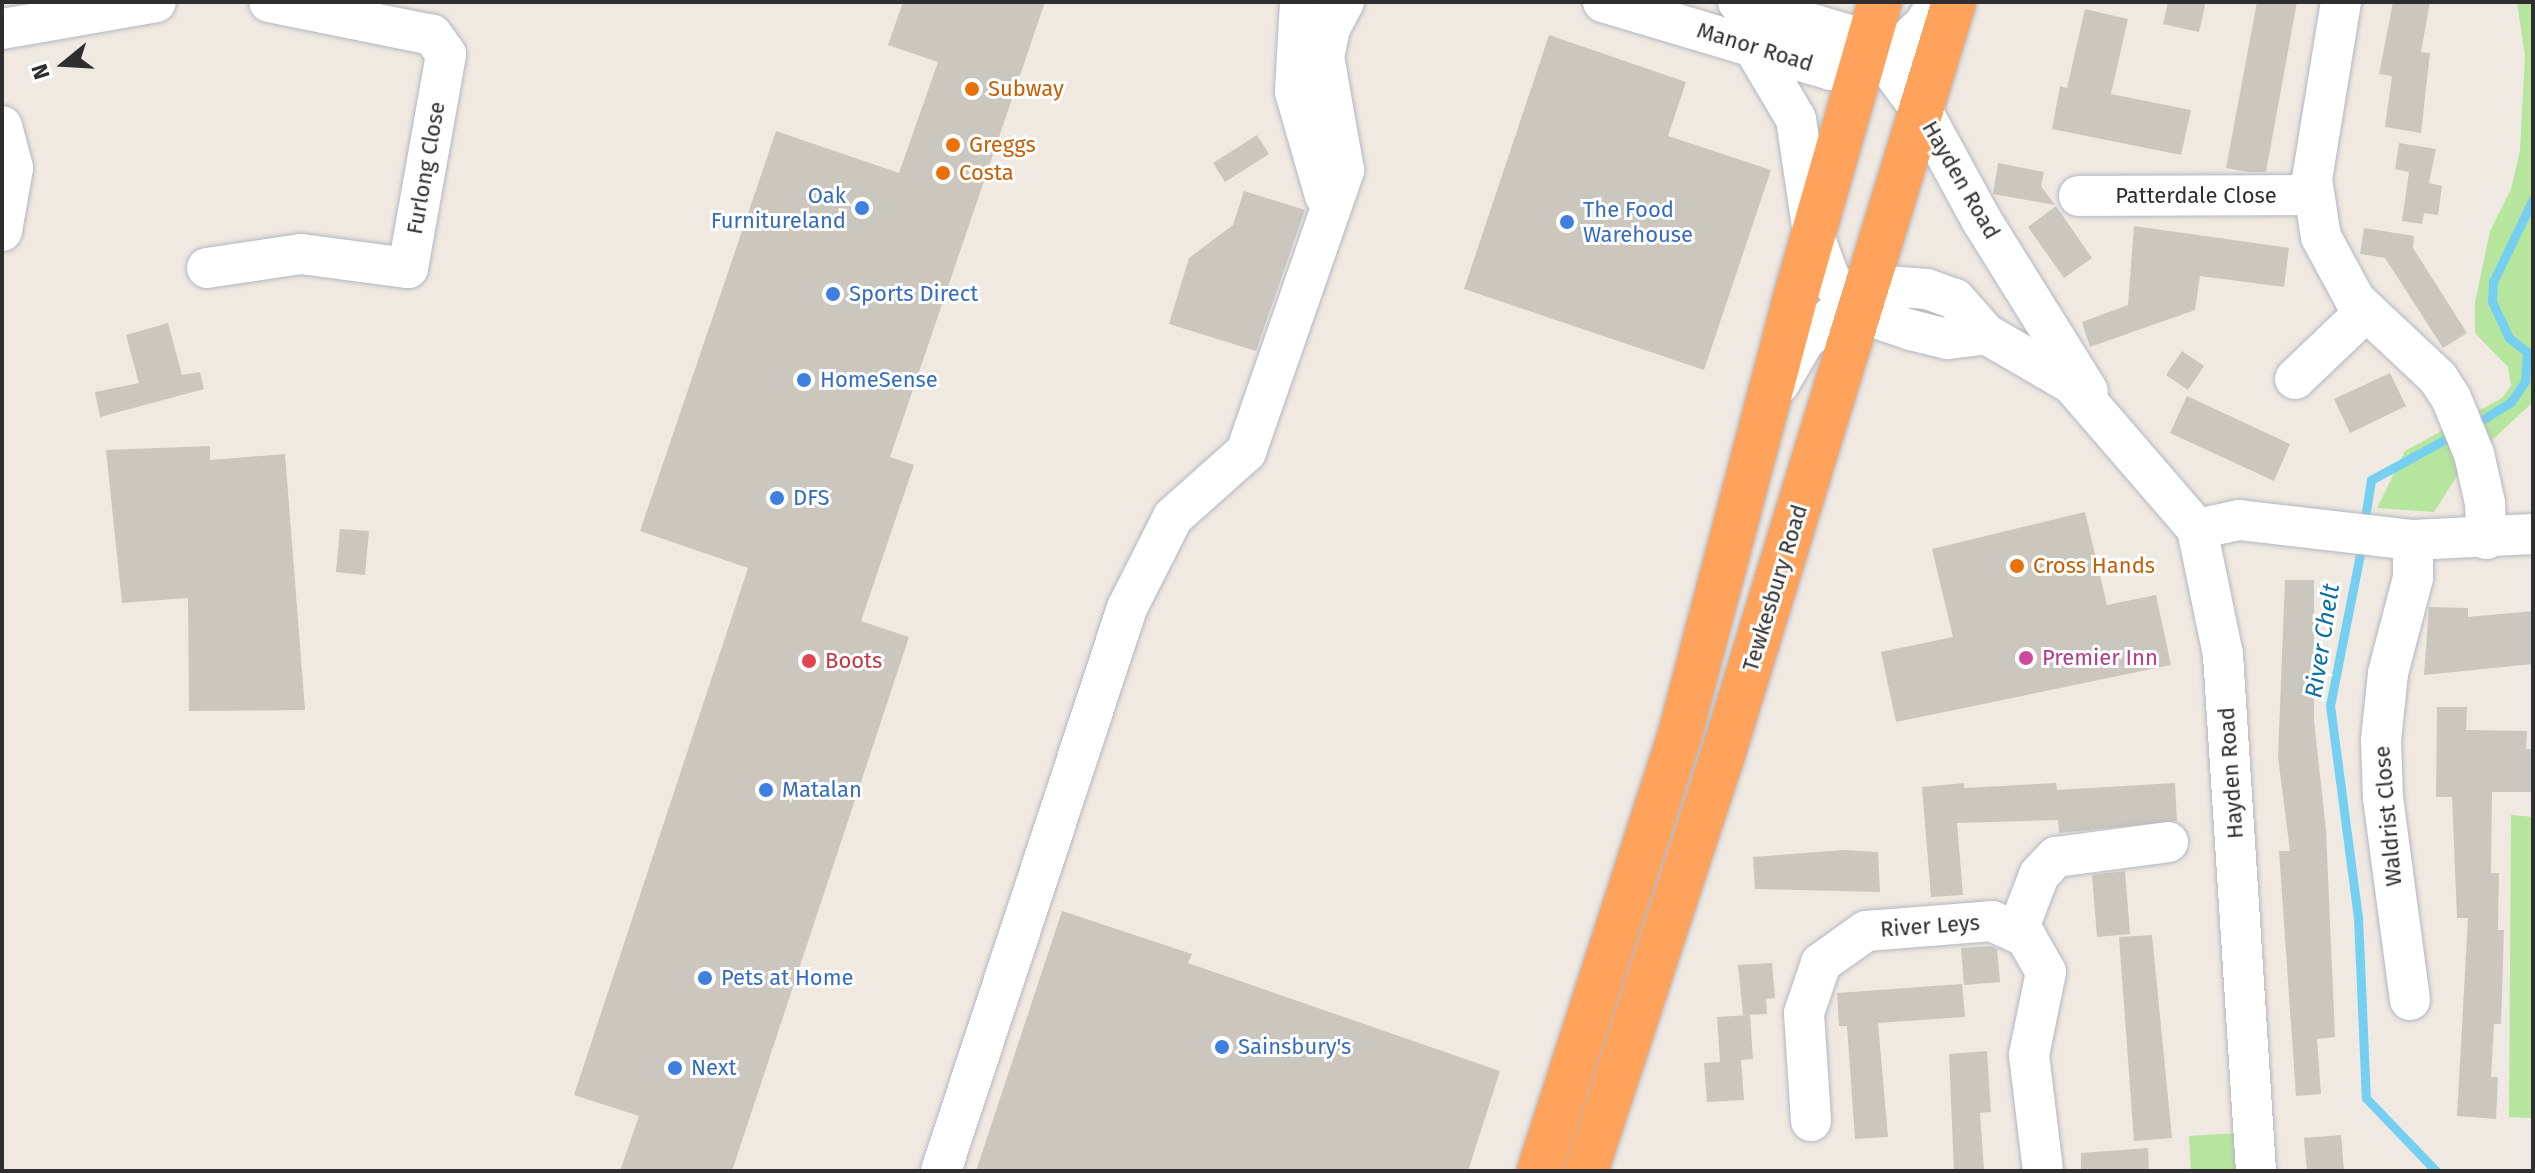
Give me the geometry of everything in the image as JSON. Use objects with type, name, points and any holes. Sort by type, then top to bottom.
[{"type":"highway","points":[[1539,1171],[1680,734],[1813,233],[1871,56],[1880,2]]},
{"type":"highway","name":"Tewkesbury Road","points":[[1586,1171],[1954,2]]},
{"type":"street","points":[[2,29],[156,2]]},
{"type":"street","name":"Furlong Close","points":[[207,268],[301,254],[408,268],[446,54],[432,35],[316,7],[269,2]]},
{"type":"street","points":[[1300,2],[1295,92],[1320,164],[1327,207]]},
{"type":"street","points":[[941,1171],[1127,608],[1173,517],[1246,452],[1327,207],[1344,170],[1343,150],[1324,57],[1330,28],[1344,2]]},
{"type":"street","name":"Manor Road","points":[[1603,2],[1831,70],[1871,56]]},
{"type":"street","name":"Manor Road","points":[[1738,2],[1871,56]]},
{"type":"street","points":[[1922,111],[1871,56],[1913,38],[1938,2]]},
{"type":"street","points":[[2341,2],[2312,195],[2329,259],[2365,312],[2427,366],[2451,398],[2474,454],[2485,503],[2486,539]]},
{"type":"street","points":[[1754,48],[1796,119],[1813,233],[1829,277],[1859,302],[1948,339],[1986,334],[1999,278],[1994,238]]},
{"type":"street","name":"Hayden Road","points":[[1922,111],[1994,238],[2101,412]]},
{"type":"street","points":[[2,126],[13,168],[2,228]]},
{"type":"street","name":"Patterdale Close","points":[[2079,196],[2312,195]]},
{"type":"street","points":[[1764,411],[1804,341],[1859,302]]},
{"type":"street","points":[[2295,379],[2365,312]]},
{"type":"street","name":"Hayden Road","points":[[1986,334],[2072,384],[2101,412],[2197,529],[2223,655],[2256,1171]]},
{"type":"street","points":[[2197,529],[2239,520],[2402,539],[2486,539],[2533,534]]},
{"type":"street","name":"Waldrist Close","points":[[2402,539],[2413,578],[2388,673],[2380,753],[2410,1000]]},
{"type":"street","points":[[2043,1171],[2029,1055],[2046,972],[2034,944],[2018,930],[2039,875],[2056,857],[2168,842]]},
{"type":"street","name":"River Leys","points":[[1811,1121],[1806,995],[1834,950],[1857,935],[1885,927],[1992,921],[2018,930]]},
{"type":"green space","points":[[2517,2],[2533,2],[2533,402],[2462,468],[2434,512],[2377,508],[2405,451],[2502,398],[2511,386],[2508,367],[2475,333],[2475,303],[2490,231],[2511,189],[2520,150],[2525,56]]},
{"type":"green space","points":[[2511,815],[2533,817],[2533,1118],[2509,1117]]},
{"type":"green space","points":[[2254,1132],[2256,1171],[2191,1171],[2189,1136]]},
{"type":"building","points":[[903,2],[1045,2],[890,457],[914,465],[861,621],[909,637],[732,1171],[620,1171],[639,1116],[574,1095],[748,568],[640,531],[776,131],[899,173],[938,62],[888,45]]},
{"type":"building","points":[[2168,2],[2206,2],[2199,32],[2163,24]]},
{"type":"building","points":[[2257,2],[2297,2],[2266,172],[2248,172],[2226,168]]},
{"type":"building","points":[[2393,2],[2430,2],[2421,52],[2430,53],[2421,133],[2385,127],[2392,76],[2379,74]]},
{"type":"building","points":[[2085,9],[2128,19],[2111,94],[2191,110],[2181,155],[2052,129],[2060,86],[2067,88]]},
{"type":"building","points":[[1549,35],[1686,82],[1668,136],[1771,170],[1704,370],[1464,289]]},
{"type":"building","points":[[1257,135],[1269,154],[1225,182],[1213,163]]},
{"type":"building","points":[[2399,143],[2436,149],[2429,183],[2442,186],[2438,215],[2424,213],[2422,224],[2402,221],[2409,172],[2395,169]]},
{"type":"building","points":[[1998,163],[2044,172],[2041,186],[2055,205],[1993,194]]},
{"type":"building","points":[[1244,191],[1305,210],[1256,351],[1169,324],[1189,258],[1233,225]]},
{"type":"building","points":[[2056,206],[2092,258],[2064,278],[2028,227]]},
{"type":"building","points":[[2134,226],[2289,248],[2284,287],[2200,276],[2195,310],[2090,347],[2082,322],[2128,305]]},
{"type":"building","points":[[2364,228],[2414,236],[2413,248],[2467,333],[2443,348],[2385,258],[2360,254]]},
{"type":"building","points":[[168,323],[182,375],[200,372],[204,389],[100,417],[95,392],[139,383],[126,335]]},
{"type":"building","points":[[2182,351],[2204,366],[2188,390],[2166,375]]},
{"type":"building","points":[[2390,373],[2406,406],[2350,433],[2334,399]]},
{"type":"building","points":[[2187,396],[2290,444],[2274,481],[2170,433]]},
{"type":"building","points":[[210,446],[210,460],[285,454],[305,710],[189,711],[188,598],[122,603],[106,450]]},
{"type":"building","points":[[2085,512],[2107,605],[2156,595],[2171,665],[1896,722],[1881,652],[1953,637],[1932,549]]},
{"type":"building","points":[[340,529],[369,531],[365,575],[336,572]]},
{"type":"building","points":[[2285,580],[2314,580],[2314,720],[2326,830],[2335,1037],[2317,1039],[2321,1094],[2296,1096],[2279,851],[2290,851],[2278,757]]},
{"type":"building","points":[[2429,607],[2468,608],[2468,617],[2533,611],[2533,664],[2424,675]]},
{"type":"building","points":[[2437,707],[2467,707],[2466,730],[2527,731],[2526,749],[2533,749],[2533,792],[2492,792],[2491,873],[2499,873],[2498,930],[2504,930],[2501,1024],[2494,1024],[2491,1077],[2498,1077],[2496,1119],[2457,1116],[2468,918],[2457,918],[2452,797],[2436,797]]},
{"type":"building","points":[[1964,783],[1964,788],[2056,783],[2057,790],[2175,783],[2177,821],[2059,833],[2058,820],[1957,823],[1963,895],[1931,897],[1922,787]]},
{"type":"building","points":[[1844,850],[1878,852],[1880,892],[1755,889],[1753,857]]},
{"type":"building","points":[[2125,871],[2130,934],[2097,937],[2092,875]]},
{"type":"building","name":"Sainsbury's","points":[[1062,911],[1192,954],[1188,963],[1500,1071],[1468,1171],[976,1171]]},
{"type":"building","points":[[2152,935],[2172,1138],[2134,1141],[2119,937]]},
{"type":"building","points":[[1991,946],[1997,949],[2000,982],[1964,985],[1961,948]]},
{"type":"building","points":[[1772,963],[1775,998],[1766,999],[1767,1014],[1743,1015],[1738,965]]},
{"type":"building","points":[[1962,984],[1965,1017],[1878,1023],[1888,1137],[1855,1139],[1847,1026],[1839,1026],[1837,993]]},
{"type":"building","points":[[1750,1015],[1753,1059],[1741,1060],[1744,1100],[1707,1102],[1704,1063],[1720,1062],[1717,1017]]},
{"type":"building","points":[[1987,1051],[1991,1112],[1980,1113],[1984,1171],[1954,1171],[1949,1054]]},
{"type":"building","points":[[2341,1135],[2344,1171],[2307,1171],[2304,1138]]},
{"type":"building","points":[[2148,1148],[2149,1171],[2081,1171],[2081,1153]]},
{"type":"waterway","name":"River Chelt","points":[[2472,426],[2511,402],[2525,381],[2527,352],[2509,338],[2492,302],[2493,282],[2533,199]]},
{"type":"waterway","name":"River Chelt","points":[[2364,525],[2371,480],[2455,434]]},
{"type":"waterway","name":"River Chelt","points":[[2362,544],[2330,705],[2358,917],[2366,1098],[2436,1171]]},
{"type":"place","name":"Subway","points":[[972,89]]},
{"type":"place","name":"Greggs","points":[[953,145]]},
{"type":"place","name":"Costa","points":[[943,173]]},
{"type":"place","name":"Oak Furnitureland","points":[[862,208]]},
{"type":"place","name":"The Food Warehouse","points":[[1567,222]]},
{"type":"place","name":"Sports Direct","points":[[833,294]]},
{"type":"place","name":"HomeSense","points":[[804,380]]},
{"type":"place","name":"DFS","points":[[777,498]]},
{"type":"place","name":"Cross Hands","points":[[2017,566]]},
{"type":"place","name":"Premier Inn","points":[[2026,658]]},
{"type":"place","name":"Boots","points":[[809,661]]},
{"type":"place","name":"Matalan","points":[[766,790]]},
{"type":"place","name":"Pets at Home","points":[[705,978]]},
{"type":"place","name":"Sainsbury's","points":[[1222,1047]]},
{"type":"place","name":"Next","points":[[675,1068]]}]
